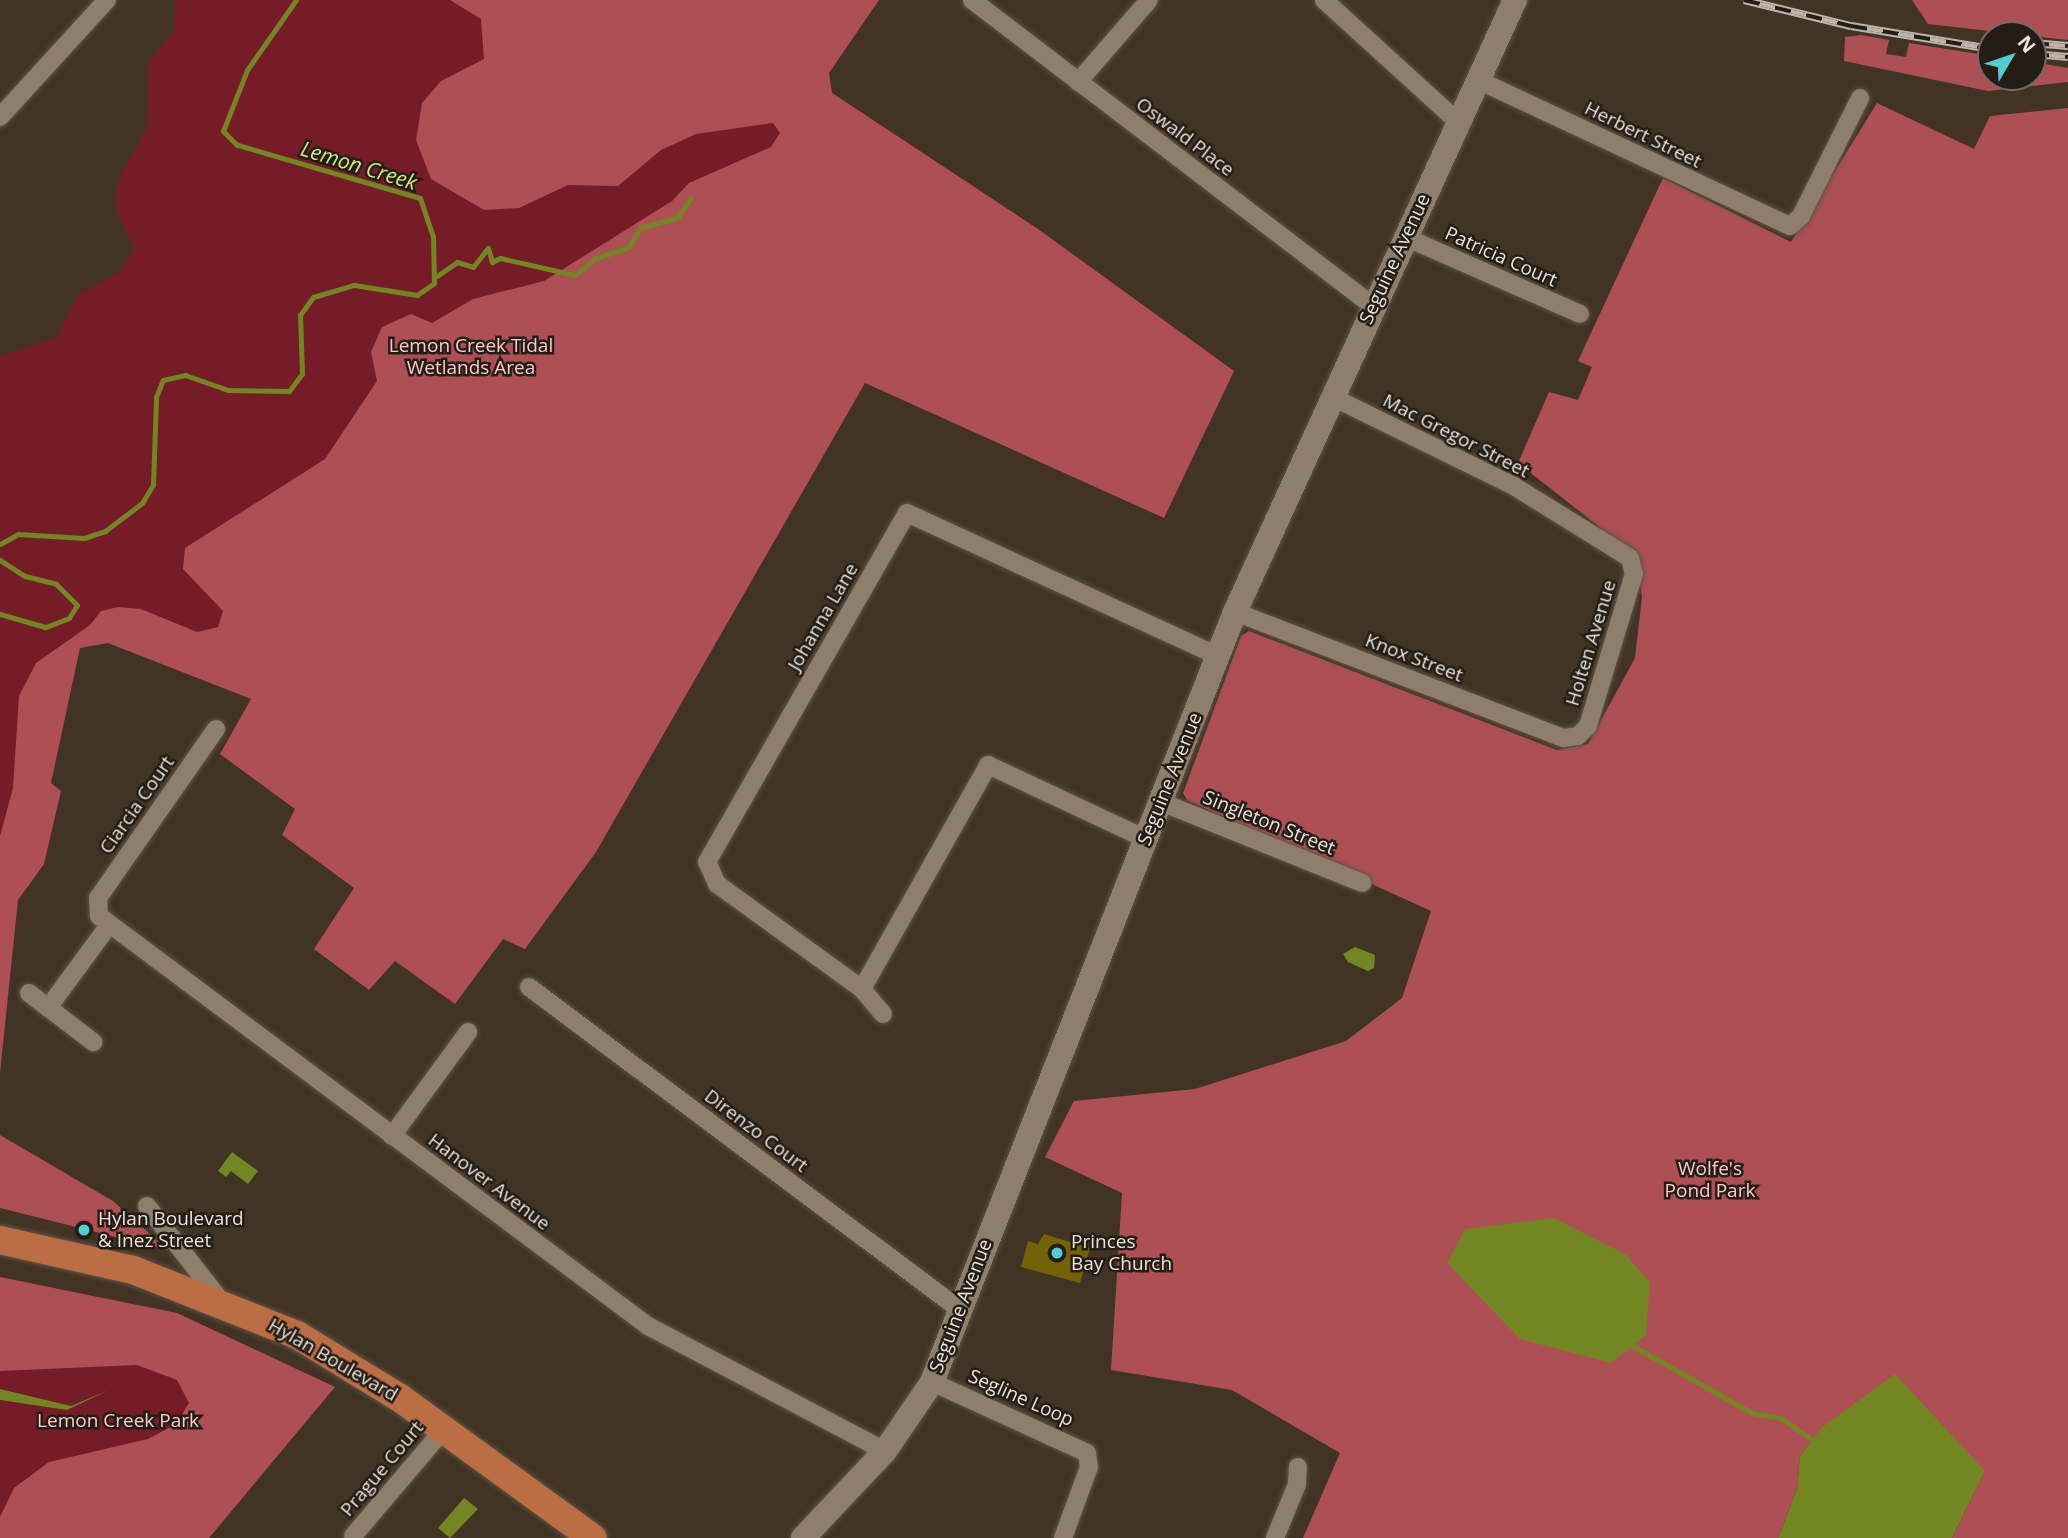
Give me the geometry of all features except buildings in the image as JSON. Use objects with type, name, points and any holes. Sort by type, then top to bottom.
[{"type":"main road","name":"Hylan Boulevard","points":[[0,1240],[103,1261],[221,1301],[326,1351],[443,1429],[593,1538]]},
{"type":"street","points":[[0,117],[107,0]]},
{"type":"street","name":"Oswald Place","points":[[972,0],[1373,306]]},
{"type":"street","points":[[1078,82],[1149,0]]},
{"type":"street","points":[[1324,0],[1458,122]]},
{"type":"street","name":"Seguine Avenue","points":[[811,1536],[885,1451],[932,1382],[1235,612],[1515,0]]},
{"type":"street","name":"Herbert Street","points":[[1478,80],[1790,226],[1860,98]]},
{"type":"street","name":"Patricia Court","points":[[1405,237],[1580,314]]},
{"type":"street","name":"Mac Gregor Street","points":[[1332,397],[1514,486],[1630,558]]},
{"type":"street","name":"Johanna Lane","points":[[883,1014],[862,989],[717,884],[708,862],[907,513],[1218,656]]},
{"type":"street","name":"Holten Avenue","points":[[1578,736],[1588,726],[1634,574],[1630,558]]},
{"type":"street","name":"Knox Street","points":[[1235,612],[1564,738],[1578,736]]},
{"type":"street","name":"Ciarcia Court","points":[[95,907],[216,729]]},
{"type":"street","points":[[862,989],[988,765],[1146,839]]},
{"type":"street","name":"Singleton Street","points":[[1161,803],[1362,883]]},
{"type":"street","name":"Hanover Avenue","points":[[95,907],[109,925],[649,1326],[885,1451]]},
{"type":"street","points":[[48,1007],[109,925]]},
{"type":"street","name":"Direnzo Court","points":[[529,987],[959,1309]]},
{"type":"street","points":[[29,993],[93,1042]]},
{"type":"street","points":[[392,1136],[468,1032]]},
{"type":"street","points":[[147,1206],[221,1301]]},
{"type":"street","name":"Segline Loop","points":[[932,1382],[1087,1453],[1090,1466],[1063,1538]]},
{"type":"street","name":"Prague Court","points":[[353,1536],[443,1429]]},
{"type":"street","points":[[1275,1538],[1298,1467]]},
{"type":"green space","name":"Lemon Creek Tidal Wetlands Area","points":[[175,0],[879,0],[829,73],[832,93],[1038,229],[1234,371],[1164,518],[865,383],[596,852],[525,949],[503,939],[455,1004],[395,961],[369,990],[314,949],[354,888],[282,835],[295,809],[220,754],[251,699],[108,643],[80,648],[51,783],[61,791],[44,864],[18,900],[0,1073],[0,356],[57,337],[77,295],[121,271],[134,249],[115,208],[119,179],[147,127],[149,62],[175,30]]},
{"type":"green space","name":"Lemon Creek Tidal Wetlands Area","points":[[450,0],[879,0],[829,73],[832,93],[1038,229],[1234,371],[1164,518],[865,383],[596,852],[525,949],[503,939],[455,1004],[395,961],[369,990],[314,949],[354,888],[282,835],[295,809],[220,754],[251,699],[108,643],[80,648],[51,783],[61,791],[44,864],[18,900],[0,1073],[0,836],[13,788],[19,696],[36,663],[90,625],[101,611],[118,607],[141,609],[197,632],[218,627],[223,611],[183,569],[185,548],[325,459],[377,381],[371,352],[382,327],[411,314],[432,323],[473,299],[544,281],[672,201],[689,183],[771,147],[780,133],[773,123],[696,134],[661,150],[618,186],[568,185],[519,208],[484,210],[431,179],[416,140],[422,103],[441,81],[484,59],[481,19]]},
{"type":"green space","points":[[1912,0],[2068,0],[2068,40],[2047,38],[2047,21],[1977,21],[1977,30],[1928,24]]},
{"type":"green space","points":[[1861,35],[1889,40],[1886,54],[1906,57],[1909,43],[1977,54],[1977,89],[1844,61],[1845,37]]},
{"type":"green space","points":[[2047,64],[2068,68],[2068,82],[2047,84]]},
{"type":"green space","name":"Wolfe's Pond Park","points":[[1877,103],[1974,149],[1990,116],[2068,108],[2068,1538],[1952,1538],[1985,1471],[1822,1428],[1800,1456],[1797,1489],[1778,1538],[1303,1538],[1340,1453],[1232,1390],[1111,1370],[1122,1193],[1045,1157],[1074,1101],[1195,1089],[1346,1041],[1402,998],[1431,911],[1187,800],[1183,793],[1241,636],[1249,631],[1557,750],[1588,744],[1635,658],[1642,597],[1635,555],[1518,463],[1549,392],[1578,400],[1592,367],[1578,361],[1663,178],[1791,242]]},
{"type":"green space","points":[[0,1135],[113,1201],[168,1250],[0,1208]]},
{"type":"green space","name":"Lemon Creek Park","points":[[0,1277],[177,1313],[335,1387],[209,1538],[0,1538]]},
{"type":"green space","name":"Lemon Creek Park","points":[[0,1277],[177,1313],[335,1387],[209,1538],[0,1538],[0,1517],[14,1488],[49,1462],[148,1439],[176,1424],[189,1403],[177,1380],[137,1365],[0,1371]]},
{"type":"shaded area","points":[[1355,947],[1375,955],[1374,968],[1368,971],[1348,962],[1343,954]]},
{"type":"shaded area","points":[[232,1152],[258,1171],[248,1184],[231,1171],[226,1177],[218,1171]]},
{"type":"shaded area","points":[[1554,1218],[1625,1254],[1650,1282],[1646,1335],[1611,1363],[1520,1339],[1447,1263],[1465,1229]]},
{"type":"shaded area","points":[[1895,1374],[1985,1471],[1952,1538],[1778,1538],[1797,1489],[1800,1456],[1821,1428]]},
{"type":"shaded area","points":[[0,1389],[71,1406],[109,1390],[67,1410],[0,1400]]},
{"type":"shaded area","points":[[464,1498],[478,1509],[450,1538],[438,1528]]},
{"type":"waterway","name":"Lemon Creek","points":[[0,544],[18,534],[84,538],[105,531],[142,503],[153,485],[156,397],[163,380],[185,375],[228,390],[289,391],[302,374],[300,315],[313,297],[354,285],[417,295],[434,283],[433,237],[420,198],[237,145],[223,131],[247,70],[296,0]]},
{"type":"waterway","points":[[437,276],[457,262],[473,267],[488,248],[492,262],[500,258],[575,275],[596,258],[629,247],[640,228],[678,217],[691,198]]},
{"type":"waterway","name":"Lemon Creek","points":[[0,560],[25,576],[56,584],[77,605],[69,618],[45,627],[0,614]]},
{"type":"waterway","points":[[1633,1346],[1752,1413],[1781,1418],[1813,1440]]},
{"type":"railway","points":[[1744,0],[1851,26],[1977,47]]},
{"type":"railway","points":[[2047,44],[2068,46]]},
{"type":"railway","points":[[2047,55],[2068,57]]},
{"type":"place","name":"Hylan Boulevard & Inez Street","points":[[84,1230]]},
{"type":"place","name":"Princes Bay Church","points":[[1057,1253]]}]
